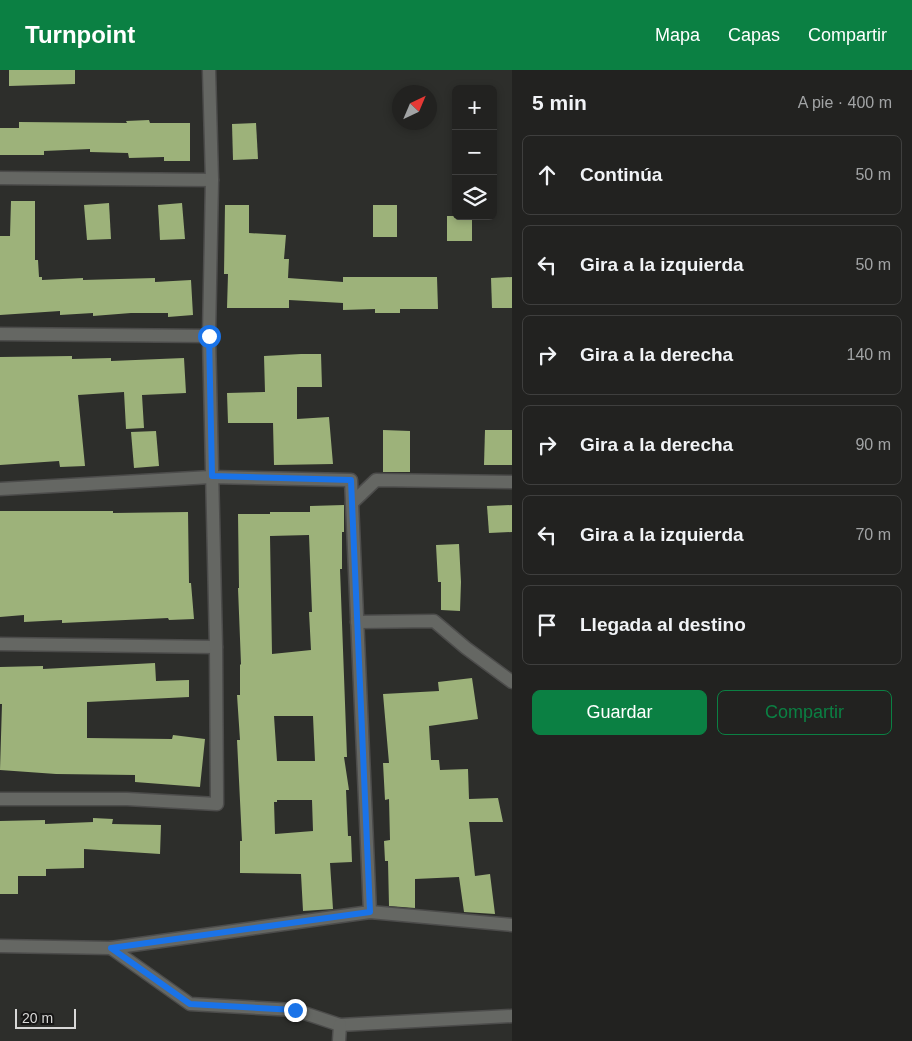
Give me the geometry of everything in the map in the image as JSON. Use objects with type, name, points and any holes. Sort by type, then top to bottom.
[{"type":"street","points":[[0,799],[127,800],[217,804],[216,647],[209,336],[212,180],[209,70]]},
{"type":"street","points":[[0,178],[212,180]]},
{"type":"street","points":[[0,334],[209,336]]},
{"type":"street","points":[[0,489],[212,476],[351,480],[370,912]]},
{"type":"street","points":[[352,503],[376,480],[512,482]]},
{"type":"street","points":[[357,622],[434,621],[466,648],[512,682]]},
{"type":"street","points":[[0,644],[216,647]]},
{"type":"street","points":[[0,946],[111,948],[370,912],[512,925]]},
{"type":"street","points":[[111,948],[190,1004],[295,1010],[340,1025],[512,1016]]},
{"type":"street","points":[[339,1041],[340,1025]]},
{"type":"building","points":[[9,70],[75,70],[75,84],[9,86]]},
{"type":"building","points":[[149,120],[150,123],[190,123],[190,161],[164,161],[164,157],[129,158],[128,153],[90,152],[90,149],[44,151],[44,155],[0,155],[0,128],[19,128],[19,122],[127,123],[126,121]]},
{"type":"building","points":[[256,123],[258,159],[233,160],[232,124]]},
{"type":"building","points":[[11,201],[35,201],[35,260],[38,260],[39,277],[42,277],[42,280],[155,278],[155,282],[191,280],[193,315],[168,317],[168,313],[131,313],[93,316],[93,313],[60,315],[60,311],[0,315],[0,236],[10,236]]},
{"type":"building","points":[[109,203],[111,239],[87,240],[84,205]]},
{"type":"building","points":[[182,203],[185,239],[160,240],[158,205]]},
{"type":"building","points":[[225,205],[249,205],[249,233],[286,235],[284,259],[289,259],[288,278],[343,282],[343,277],[437,277],[438,309],[400,309],[400,313],[375,313],[375,309],[343,310],[343,303],[289,300],[289,308],[227,308],[228,274],[224,274]]},
{"type":"building","points":[[373,205],[397,205],[397,237],[373,237]]},
{"type":"building","points":[[447,216],[452,216],[452,220],[472,220],[472,241],[447,241]]},
{"type":"building","points":[[512,277],[512,308],[492,308],[491,278]]},
{"type":"building","points":[[321,354],[322,387],[297,387],[297,419],[329,417],[333,464],[274,465],[273,423],[228,423],[227,393],[265,392],[264,356]]},
{"type":"building","points":[[72,356],[72,359],[111,358],[111,361],[184,358],[186,393],[142,395],[144,428],[126,429],[124,392],[78,395],[85,466],[60,467],[59,461],[0,465],[0,357]]},
{"type":"building","points":[[383,430],[410,431],[410,472],[383,472]]},
{"type":"building","points":[[485,430],[512,430],[512,465],[484,465]]},
{"type":"building","points":[[156,431],[159,466],[134,468],[131,432]]},
{"type":"building","points":[[344,505],[342,569],[340,569],[347,757],[344,757],[349,790],[346,790],[348,836],[351,836],[352,862],[330,863],[333,909],[303,911],[301,874],[240,873],[240,841],[242,841],[237,740],[240,740],[237,695],[240,695],[241,664],[238,514],[310,512],[310,506]],"holes":[[[309,535],[312,612],[309,612],[311,650],[272,654],[270,536]],[[274,716],[313,716],[315,761],[277,761]],[[277,800],[312,800],[313,831],[275,834],[274,802],[277,802]]]},
{"type":"building","points":[[512,505],[512,532],[489,533],[487,506]]},
{"type":"building","points":[[0,511],[188,512],[189,583],[191,583],[194,619],[169,620],[168,618],[62,623],[62,620],[24,622],[24,615],[0,617]]},
{"type":"building","points":[[459,544],[460,611],[441,610],[441,582],[438,582],[436,545]]},
{"type":"building","points":[[155,663],[156,681],[189,680],[189,697],[87,702],[87,738],[172,739],[173,735],[205,739],[200,787],[135,782],[135,775],[56,774],[0,770],[2,704],[0,704],[0,667],[43,666],[43,669]]},
{"type":"building","points":[[472,678],[478,719],[429,726],[431,760],[439,760],[440,770],[468,769],[469,799],[498,798],[503,822],[469,822],[475,876],[490,874],[495,914],[464,912],[459,877],[415,879],[415,908],[389,906],[388,861],[385,861],[384,841],[390,840],[389,799],[385,800],[383,763],[389,763],[383,694],[439,691],[438,682]]},
{"type":"building","points":[[93,818],[113,819],[112,824],[161,825],[160,854],[84,849],[84,868],[46,869],[46,876],[18,876],[18,894],[0,894],[0,821],[45,820],[45,824],[93,822]]},
{"type":"route","points":[[209,336],[212,476],[351,480],[370,912],[111,948],[190,1004],[295,1010]]}]
